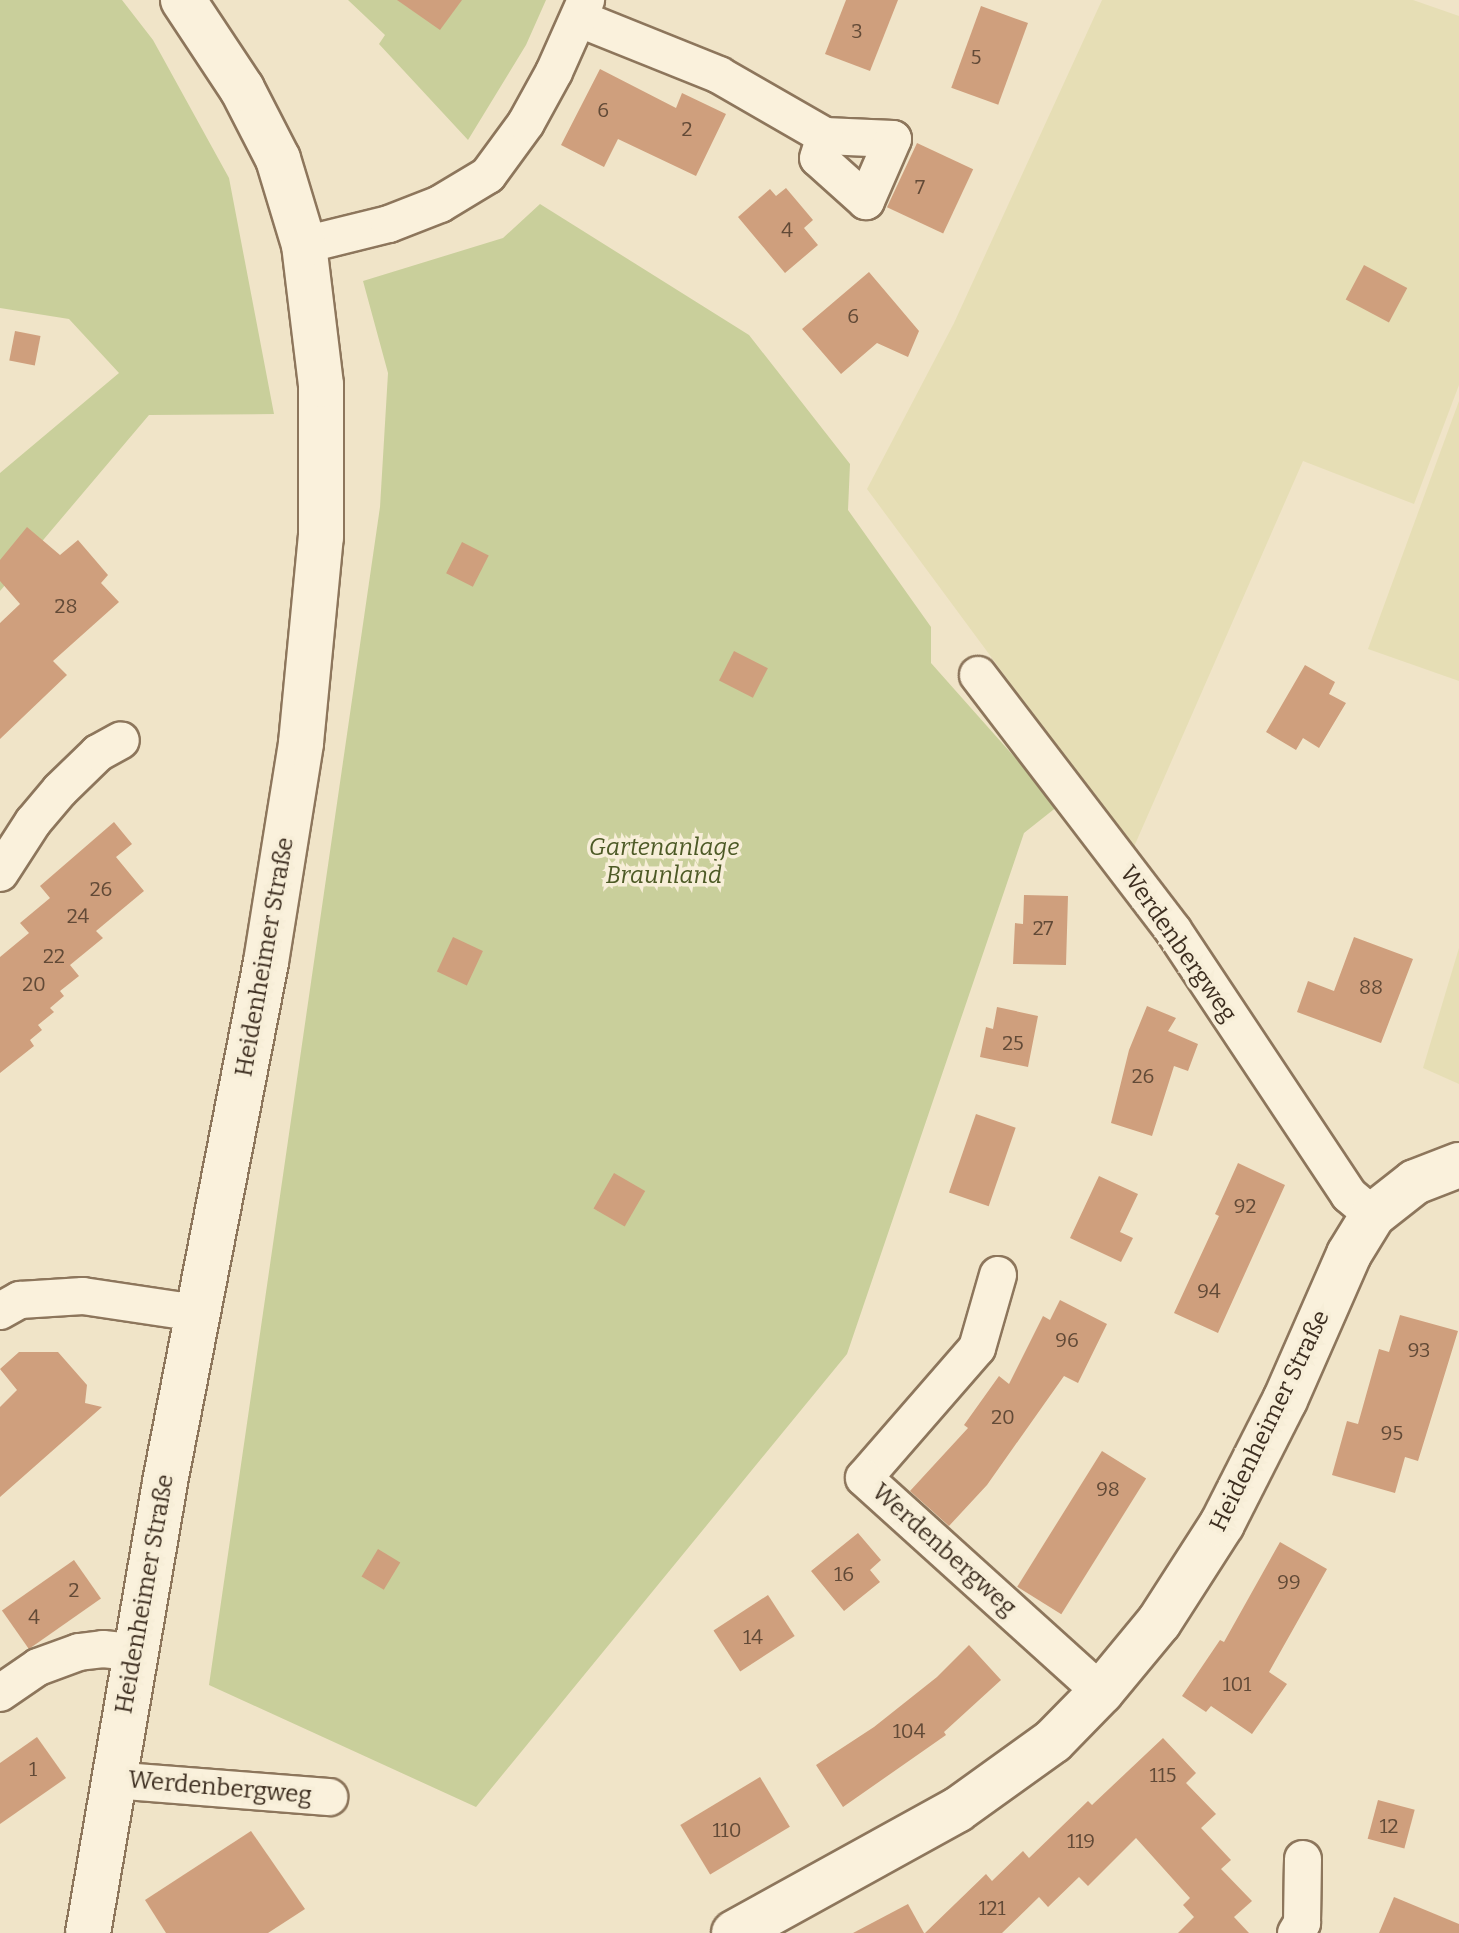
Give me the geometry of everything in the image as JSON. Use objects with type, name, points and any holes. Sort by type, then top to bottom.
[{"type":"main road","name":"Heidenheimer Straße","points":[[88,1933],[134,1652],[266,962],[303,727],[321,537],[321,385],[304,245],[278,159],[242,89],[183,0]]},
{"type":"main road","name":"Heidenheimer Straße","points":[[734,1933],[957,1810],[1053,1741],[1101,1692],[1159,1622],[1215,1537],[1285,1400],[1349,1254],[1373,1215],[1415,1182],[1459,1165]]},
{"type":"street","points":[[304,245],[389,224],[440,204],[488,175],[526,123],[583,10],[719,75],[825,136]]},
{"type":"street","name":"Werdenbergweg","points":[[978,675],[1173,930],[1349,1195],[1373,1215]]},
{"type":"street","points":[[0,873],[33,822],[60,790],[98,753],[121,740]]},
{"type":"street","name":"Werdenbergweg","points":[[998,1275],[977,1348],[864,1478],[1101,1692]]},
{"type":"street","points":[[0,1311],[20,1300],[83,1296],[197,1313]]},
{"type":"street","points":[[0,1693],[38,1667],[79,1652],[103,1649],[134,1652]]},
{"type":"street","name":"Werdenbergweg","points":[[112,1780],[329,1797]]},
{"type":"street","points":[[1296,1933],[1302,1923],[1303,1859]]},
{"type":"shaded area","points":[[1102,0],[1413,0],[1459,16],[1459,385],[1414,504],[1303,461],[1133,849],[867,489],[954,323]]},
{"type":"shaded area","points":[[1459,401],[1459,681],[1368,649]]},
{"type":"shaded area","points":[[1459,948],[1459,1084],[1423,1068]]},
{"type":"green space","points":[[0,0],[122,0],[153,40],[229,178],[274,414],[149,415],[0,591],[0,473],[119,373],[69,319],[0,308]]},
{"type":"green space","points":[[348,0],[546,0],[526,45],[468,140],[379,44],[385,35]]},
{"type":"green space","name":"Gartenanlage Braunland","points":[[540,204],[749,335],[850,464],[848,510],[931,627],[931,663],[1058,806],[1024,833],[847,1354],[476,1807],[209,1685],[380,507],[388,373],[363,281],[503,238]]},
{"type":"building","points":[[397,0],[462,0],[440,30]]},
{"type":"building","points":[[846,0],[898,0],[870,71],[825,54]]},
{"type":"building","points":[[981,6],[1028,23],[998,105],[951,88]]},
{"type":"building","points":[[600,69],[676,108],[682,93],[726,114],[696,176],[618,139],[604,167],[561,145]]},
{"type":"building","points":[[917,143],[973,169],[943,234],[887,207]]},
{"type":"building","points":[[786,188],[813,220],[804,228],[818,245],[785,273],[738,217],[770,189],[776,196]]},
{"type":"building","points":[[1364,265],[1407,288],[1389,322],[1346,299]]},
{"type":"building","points":[[869,272],[919,331],[908,357],[877,343],[841,374],[802,329]]},
{"type":"building","points":[[15,331],[41,336],[35,365],[9,360]]},
{"type":"building","points":[[27,527],[60,555],[78,540],[108,575],[101,583],[119,602],[53,661],[67,675],[0,739],[0,623],[20,604],[0,581],[0,560]]},
{"type":"building","points":[[462,542],[489,556],[473,587],[446,573]]},
{"type":"building","points":[[734,651],[768,668],[753,698],[719,680]]},
{"type":"building","points":[[1305,665],[1335,682],[1329,694],[1346,703],[1319,748],[1303,738],[1296,750],[1266,732]]},
{"type":"building","points":[[114,822],[132,844],[116,857],[144,891],[96,931],[103,938],[70,965],[79,976],[60,991],[64,996],[50,1008],[54,1012],[38,1025],[42,1030],[30,1040],[34,1046],[0,1073],[0,957],[29,933],[20,923],[50,898],[40,886]]},
{"type":"building","points":[[1024,895],[1068,896],[1066,965],[1013,964],[1015,923],[1023,924]]},
{"type":"building","points":[[453,937],[483,951],[467,985],[437,971]]},
{"type":"building","points":[[1354,937],[1413,959],[1381,1043],[1297,1012],[1308,981],[1334,991]]},
{"type":"building","points":[[1147,1006],[1176,1018],[1168,1031],[1198,1044],[1188,1071],[1174,1066],[1152,1136],[1111,1123],[1129,1050]]},
{"type":"building","points":[[997,1007],[1038,1016],[1028,1067],[980,1057],[986,1027],[993,1029]]},
{"type":"building","points":[[976,1114],[1016,1128],[989,1206],[949,1192]]},
{"type":"building","points":[[1238,1163],[1285,1185],[1218,1333],[1174,1313],[1219,1216],[1215,1214]]},
{"type":"building","points":[[614,1173],[645,1191],[625,1227],[594,1209]]},
{"type":"building","points":[[1099,1176],[1138,1194],[1120,1232],[1133,1238],[1121,1262],[1070,1238]]},
{"type":"building","points":[[1060,1300],[1107,1324],[1078,1383],[1064,1376],[987,1485],[949,1526],[910,1491],[968,1428],[964,1425],[999,1376],[1009,1384],[1043,1316],[1050,1320]]},
{"type":"building","points":[[1400,1315],[1458,1331],[1418,1461],[1405,1457],[1395,1493],[1332,1475],[1347,1421],[1358,1424],[1379,1349],[1389,1352]]},
{"type":"building","points":[[19,1352],[58,1352],[87,1385],[85,1403],[102,1407],[0,1497],[0,1407],[17,1390],[0,1369]]},
{"type":"building","points":[[1102,1451],[1146,1479],[1061,1614],[1017,1587]]},
{"type":"building","points":[[858,1533],[881,1560],[870,1570],[880,1582],[844,1611],[811,1571]]},
{"type":"building","points":[[1280,1542],[1327,1569],[1269,1672],[1287,1684],[1252,1734],[1211,1706],[1206,1712],[1182,1696],[1220,1640],[1224,1642]]},
{"type":"building","points":[[378,1549],[400,1562],[384,1590],[362,1576]]},
{"type":"building","points":[[74,1560],[101,1599],[29,1649],[2,1610]]},
{"type":"building","points":[[768,1595],[795,1636],[740,1671],[713,1630]]},
{"type":"building","points":[[969,1645],[1001,1680],[944,1732],[946,1735],[843,1807],[816,1765],[874,1727],[937,1677]]},
{"type":"building","points":[[37,1737],[66,1778],[0,1824],[0,1763]]},
{"type":"building","points":[[1163,1738],[1196,1773],[1186,1783],[1216,1814],[1201,1828],[1231,1860],[1221,1869],[1252,1901],[1234,1917],[1249,1933],[1178,1933],[1194,1917],[1183,1905],[1190,1898],[1136,1838],[1088,1886],[1079,1877],[1048,1907],[1039,1897],[1002,1933],[925,1933],[986,1874],[992,1881],[1023,1851],[1029,1858],[1088,1801],[1092,1805]]},
{"type":"building","points":[[760,1777],[790,1827],[710,1875],[680,1825]]},
{"type":"building","points":[[1378,1800],[1415,1810],[1404,1848],[1368,1839]]},
{"type":"building","points":[[251,1831],[305,1909],[268,1933],[166,1933],[145,1900]]},
{"type":"building","points":[[1394,1897],[1459,1924],[1459,1933],[1379,1933]]},
{"type":"building","points":[[908,1904],[924,1933],[853,1933]]}]
